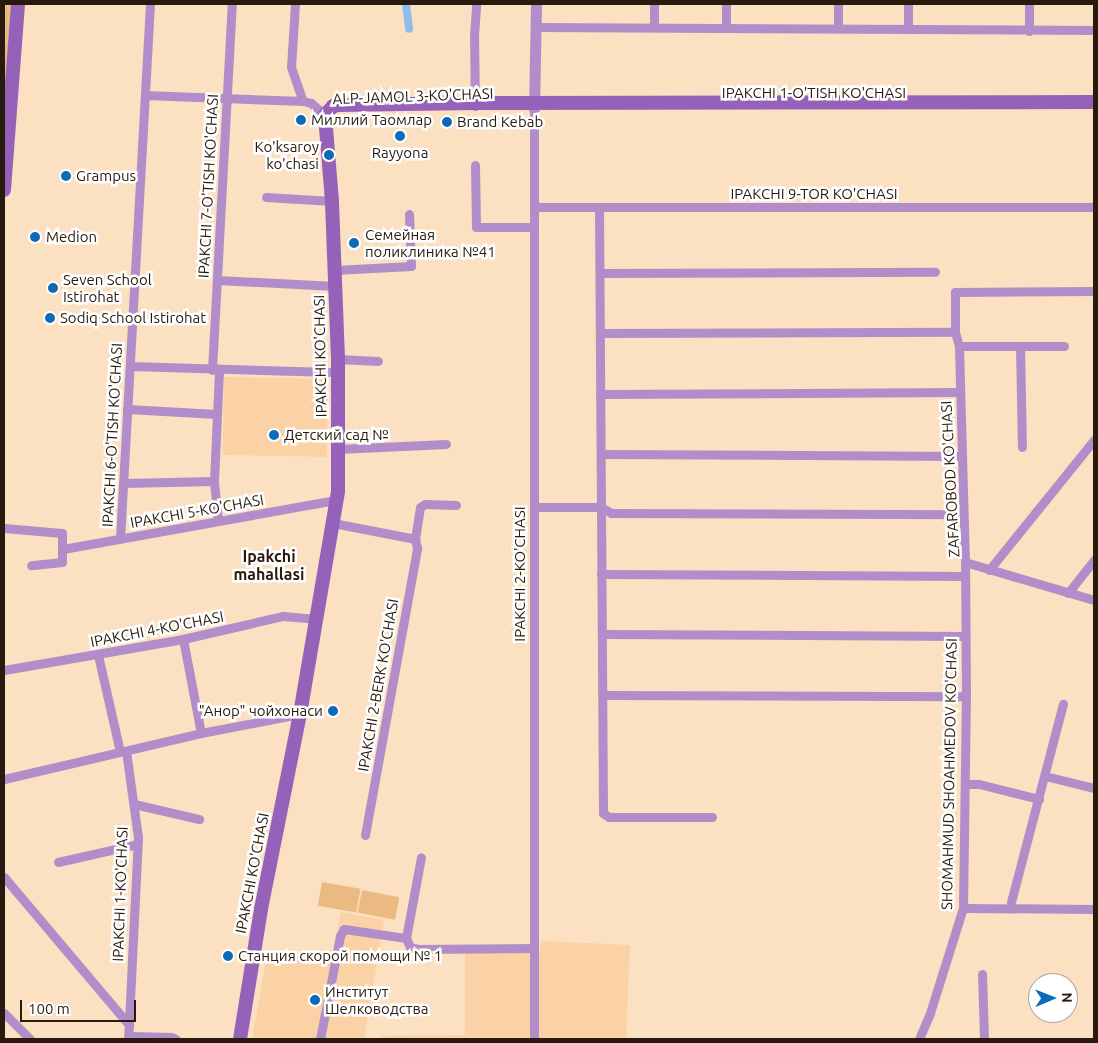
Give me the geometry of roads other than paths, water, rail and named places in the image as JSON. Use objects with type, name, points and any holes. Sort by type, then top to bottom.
[{"type":"main road","points":[[4,190],[18,4]]},
{"type":"main road","name":"IPAKCHI 1-O'TISH KO'CHASI","points":[[534,105],[1094,102]]},
{"type":"main road","name":"ALP-JAMOL 3-KO'CHASI","points":[[325,115],[337,111],[534,105]]},
{"type":"main road","name":"IPAKCHI 1-O'TISH KO'CHASI","points":[[534,105],[1094,109]]},
{"type":"main road","name":"IPAKCHI KO'CHASI","points":[[240,1039],[261,909],[300,714],[336,500],[338,366],[332,201],[325,115]]},
{"type":"street","name":"IPAKCHI 6-O'TISH KO'CHASI","points":[[120,539],[150,4]]},
{"type":"street","name":"IPAKCHI 7-O'TISH KO'CHASI","points":[[218,520],[214,481],[217,414],[215,370],[217,280],[232,4]]},
{"type":"street","points":[[296,4],[291,67],[303,101]]},
{"type":"street","points":[[475,106],[474,36],[476,4]]},
{"type":"street","points":[[534,105],[536,4]]},
{"type":"street","points":[[654,4],[654,27]]},
{"type":"street","points":[[726,4],[726,28]]},
{"type":"street","points":[[838,4],[838,28]]},
{"type":"street","points":[[908,4],[908,30]]},
{"type":"street","points":[[1029,4],[1029,31]]},
{"type":"street","points":[[536,27],[1094,30]]},
{"type":"street","points":[[145,95],[303,101],[311,103],[325,115]]},
{"type":"street","name":"IPAKCHI 2-KO'CHASI","points":[[534,105],[534,1039]]},
{"type":"street","points":[[475,165],[476,227],[534,227]]},
{"type":"street","points":[[266,197],[332,201]]},
{"type":"street","name":"IPAKCHI 9-TOR KO'CHASI","points":[[534,207],[1094,207]]},
{"type":"street","points":[[600,207],[602,809],[605,816],[712,817]]},
{"type":"street","points":[[335,270],[411,266],[410,214]]},
{"type":"street","points":[[600,273],[935,272]]},
{"type":"street","points":[[217,280],[335,286]]},
{"type":"street","name":"ZAFAROBOD KO'CHASI","points":[[1094,291],[955,292],[955,332],[959,346],[965,562],[1094,600]]},
{"type":"street","points":[[600,333],[955,332]]},
{"type":"street","points":[[959,346],[1064,346]]},
{"type":"street","points":[[1020,346],[1022,447]]},
{"type":"street","points":[[130,366],[215,370],[338,366],[378,361]]},
{"type":"street","points":[[600,394],[960,392]]},
{"type":"street","points":[[128,409],[217,414]]},
{"type":"street","points":[[989,570],[1094,440]]},
{"type":"street","points":[[338,450],[446,444]]},
{"type":"street","points":[[601,454],[962,456]]},
{"type":"street","points":[[124,483],[214,481]]},
{"type":"street","name":"IPAKCHI 5-KO'CHASI","points":[[63,548],[336,500]]},
{"type":"street","name":"IPAKCHI 2-BERK KO'CHASI","points":[[365,835],[417,548],[415,539],[422,504],[456,505]]},
{"type":"street","points":[[534,507],[601,507],[611,513],[964,514]]},
{"type":"street","points":[[333,523],[415,539]]},
{"type":"street","points":[[4,528],[62,533],[62,562],[31,565]]},
{"type":"street","points":[[1068,593],[1094,560]]},
{"type":"street","name":"SHOMAHMUD SHOAHMEDOV KO'CHASI","points":[[919,1039],[930,1013],[963,908],[966,696],[965,562]]},
{"type":"street","points":[[601,574],[965,576]]},
{"type":"street","name":"IPAKCHI 4-KO'CHASI","points":[[4,670],[183,639],[283,616],[316,619]]},
{"type":"street","points":[[602,634],[965,636]]},
{"type":"street","points":[[183,639],[201,733]]},
{"type":"street","name":"IPAKCHI 1-KO'CHASI","points":[[98,655],[123,751],[134,804],[137,844],[128,1038]]},
{"type":"street","points":[[602,695],[966,696]]},
{"type":"street","points":[[1011,902],[1063,704]]},
{"type":"street","points":[[4,778],[201,733],[300,714]]},
{"type":"street","points":[[1045,776],[1094,788]]},
{"type":"street","points":[[965,784],[979,784],[1039,799]]},
{"type":"street","points":[[134,804],[199,818]]},
{"type":"street","points":[[58,862],[137,844]]},
{"type":"street","points":[[421,857],[406,938],[410,947],[418,949],[534,948]]},
{"type":"street","points":[[4,877],[129,1026]]},
{"type":"street","points":[[963,908],[1094,909]]},
{"type":"street","points":[[320,1039],[342,931],[348,928],[406,938]]},
{"type":"street","points":[[982,974],[984,1039]]},
{"type":"street","points":[[4,1013],[30,1039]]},
{"type":"street","points":[[128,1038],[171,1037],[176,1039]]},
{"type":"waterway","points":[[406,4],[409,29]]},
{"type":"place","name":"Миллий Таомлар","points":[[301,120]]},
{"type":"place","name":"Brand Kebab","points":[[447,122]]},
{"type":"place","name":"Rayyona","points":[[400,136]]},
{"type":"place","name":"Ko'ksaroy ko'chasi","points":[[329,155]]},
{"type":"place","name":"Grampus","points":[[66,176]]},
{"type":"place","name":"Medion","points":[[35,237]]},
{"type":"place","name":"Семейная поликлиника №41","points":[[354,243]]},
{"type":"place","name":"Seven School Istirohat","points":[[53,288]]},
{"type":"place","name":"Sodiq School Istirohat","points":[[50,318]]},
{"type":"place","name":"Детский сад №","points":[[274,435]]},
{"type":"place","name":"\"Анор\" чойхонаси","points":[[333,711]]},
{"type":"place","name":"Станция скорой помощи № 1","points":[[228,956]]},
{"type":"place","name":"Институт Шелководства","points":[[315,1000]]},
{"type":"district","name":"Ipakchi mahallasi","points":[[269,565]]}]
